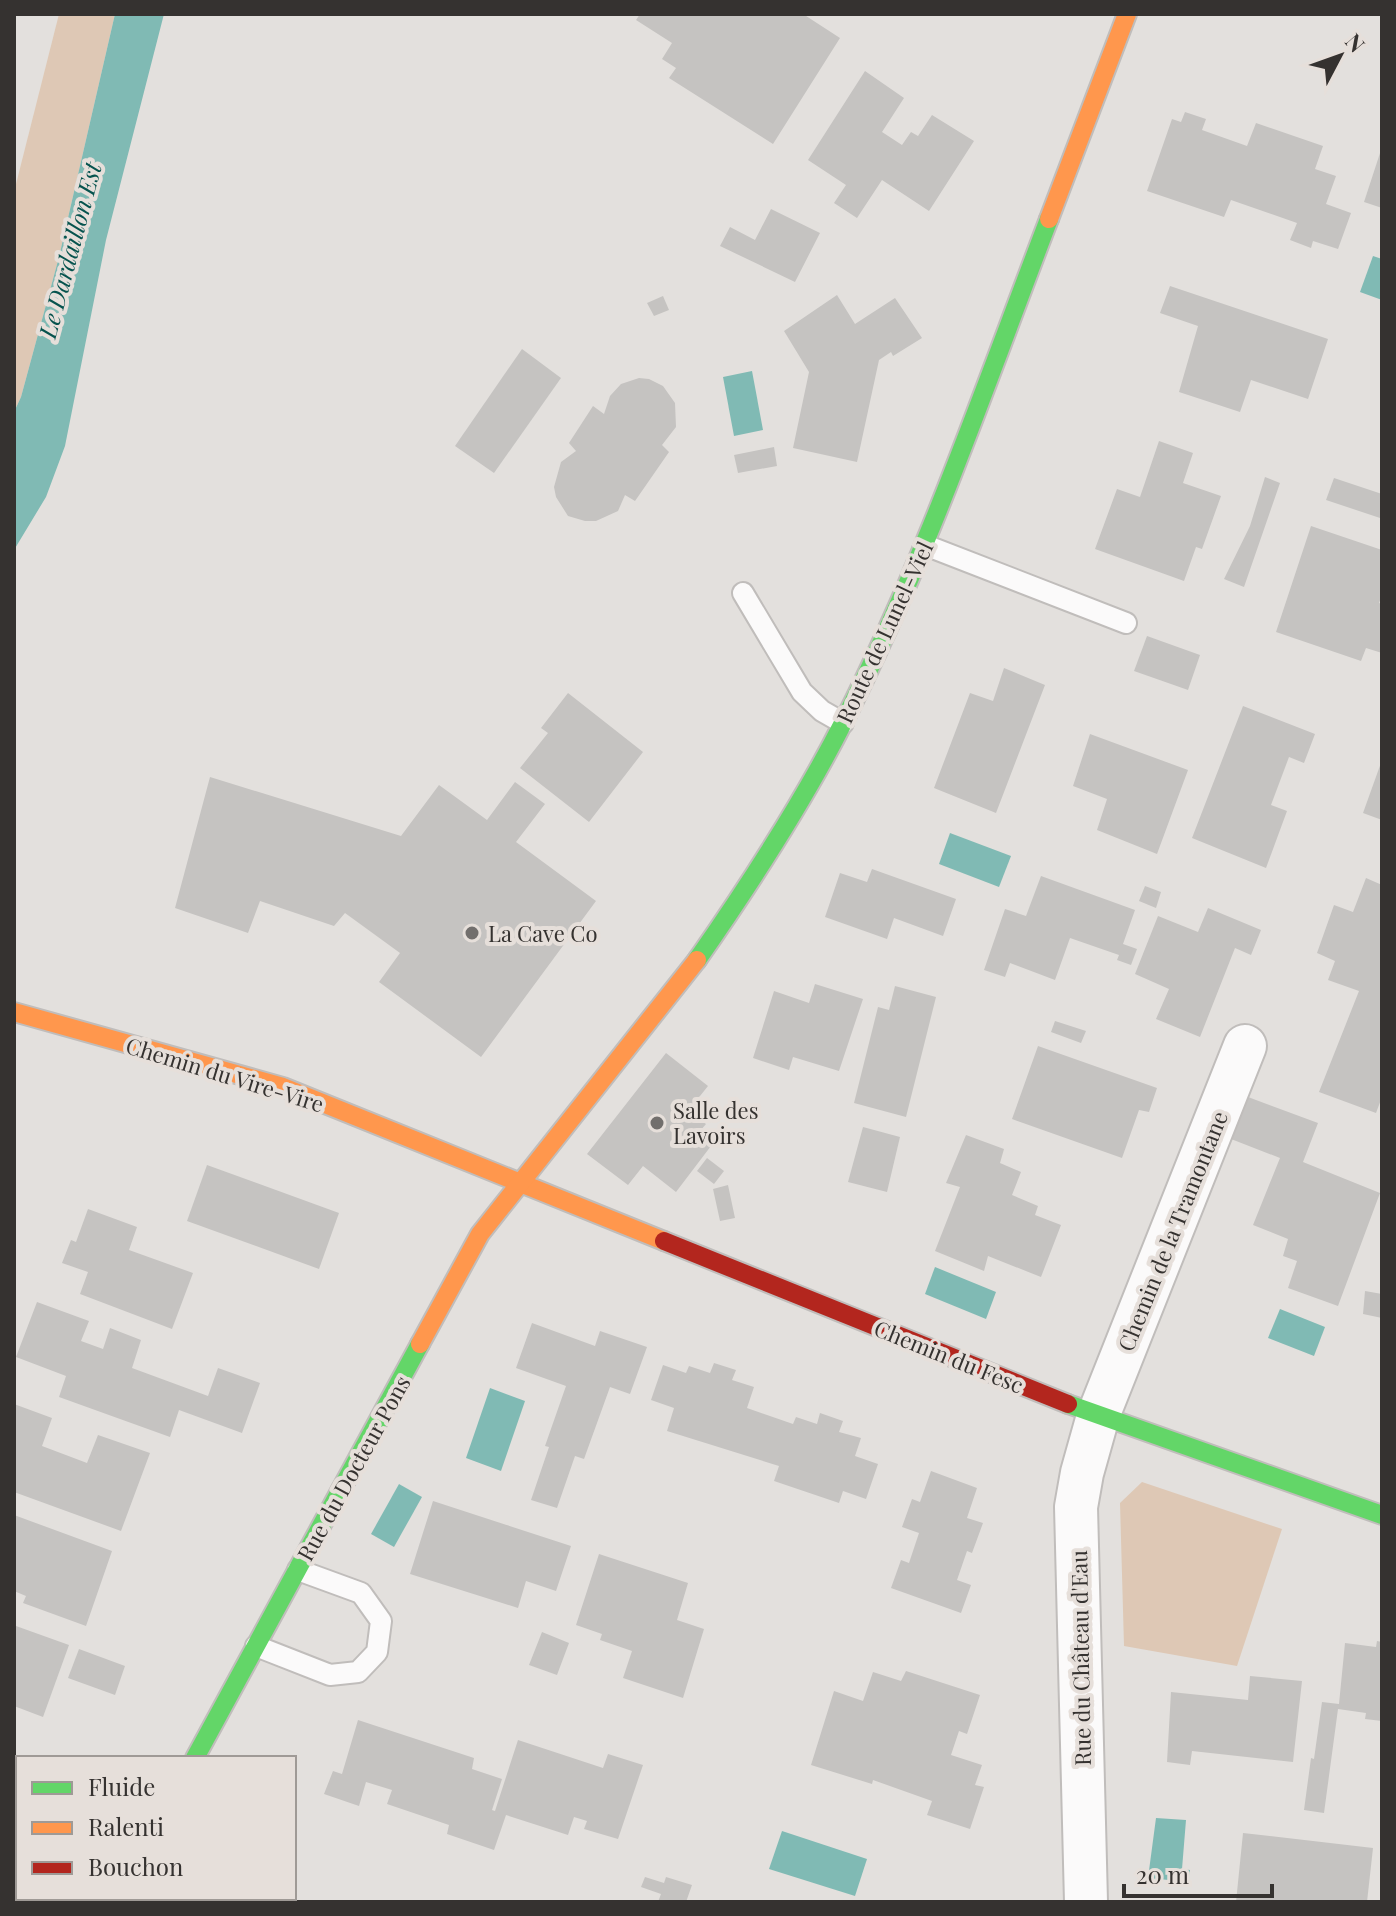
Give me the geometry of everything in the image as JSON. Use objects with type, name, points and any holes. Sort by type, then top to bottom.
[{"type":"street","name":"Route de Lunel-Viel","points":[[520,1184],[698,959],[787,825],[843,723],[925,545],[1127,14]]},
{"type":"street","name":"Chemin du Vire-Vire","points":[[14,1012],[283,1087],[520,1184]]},
{"type":"street","name":"Chemin de la Tramontane","points":[[1098,1416],[1245,1046]]},
{"type":"street","name":"Chemin du Fesc","points":[[520,1184],[1098,1416],[1382,1513]]},
{"type":"street","name":"Rue du Docteur Pons","points":[[196,1756],[480,1234],[520,1184]]},
{"type":"street","name":"Rue du Château d'Eau","points":[[1086,1902],[1076,1507],[1098,1416]]},
{"type":"lane","points":[[925,545],[1126,623]]},
{"type":"lane","points":[[743,593],[802,692],[822,711],[843,723]]},
{"type":"lane","points":[[256,1646],[330,1675],[358,1672],[377,1652],[381,1621],[361,1593],[298,1570]]},
{"type":"shaded area","points":[[59,14],[115,14],[59,257],[21,397],[14,412],[14,192]]},
{"type":"shaded area","points":[[1142,1482],[1282,1529],[1237,1666],[1124,1646],[1120,1503]]},
{"type":"water","name":"Le Dardaillon Est","points":[[115,14],[164,14],[106,240],[65,446],[46,497],[14,550],[14,412],[21,397],[59,257]]},
{"type":"water","points":[[1373,256],[1382,259],[1382,300],[1360,292]]},
{"type":"water","points":[[752,371],[763,430],[734,436],[723,377]]},
{"type":"water","points":[[950,833],[1011,856],[999,887],[939,864]]},
{"type":"water","points":[[935,1267],[996,1292],[986,1319],[925,1294]]},
{"type":"water","points":[[1280,1309],[1325,1327],[1314,1356],[1268,1338]]},
{"type":"water","points":[[490,1388],[525,1401],[501,1471],[466,1458]]},
{"type":"water","points":[[399,1484],[422,1497],[394,1547],[371,1534]]},
{"type":"water","points":[[1156,1818],[1186,1820],[1182,1869],[1190,1870],[1189,1882],[1148,1878]]},
{"type":"water","points":[[782,1831],[867,1859],[855,1896],[769,1869]]},
{"type":"building","points":[[640,14],[803,14],[840,38],[773,144],[669,78],[676,68],[662,59],[672,43],[636,20]]},
{"type":"building","points":[[865,71],[904,98],[882,132],[902,145],[911,132],[918,136],[932,115],[974,141],[929,211],[882,180],[857,218],[834,203],[846,185],[808,160]]},
{"type":"building","points":[[1185,112],[1206,119],[1202,130],[1247,146],[1256,123],[1323,146],[1315,169],[1336,176],[1326,204],[1351,213],[1338,249],[1313,241],[1311,248],[1290,240],[1297,223],[1231,200],[1224,217],[1147,191],[1172,119],[1181,122]]},
{"type":"building","points":[[1382,150],[1382,208],[1364,202]]},
{"type":"building","points":[[771,209],[820,233],[795,282],[720,246],[730,227],[755,240]]},
{"type":"building","points":[[1170,286],[1328,339],[1308,399],[1251,380],[1240,412],[1179,392],[1198,326],[1160,313]]},
{"type":"building","points":[[837,295],[855,324],[895,298],[922,338],[893,356],[891,352],[879,360],[857,462],[793,448],[809,372],[784,331]]},
{"type":"building","points":[[663,296],[669,310],[654,316],[647,303]]},
{"type":"building","points":[[522,349],[561,378],[494,473],[455,446]]},
{"type":"building","points":[[639,378],[663,386],[675,403],[676,427],[662,445],[669,452],[635,501],[625,495],[618,511],[596,521],[568,516],[556,497],[554,487],[561,462],[576,451],[569,443],[593,406],[604,414],[610,396],[621,384]]},
{"type":"building","points":[[1159,441],[1193,453],[1183,483],[1221,496],[1202,549],[1196,547],[1184,581],[1095,549],[1117,489],[1140,497]]},
{"type":"building","points":[[774,447],[777,466],[738,473],[734,455]]},
{"type":"building","points":[[1265,477],[1280,483],[1244,587],[1224,579],[1250,526]]},
{"type":"building","points":[[1334,478],[1382,494],[1380,518],[1326,500]]},
{"type":"building","points":[[1311,526],[1382,550],[1382,595],[1379,603],[1382,604],[1382,653],[1366,648],[1361,661],[1276,632]]},
{"type":"building","points":[[1147,636],[1200,655],[1188,690],[1134,671]]},
{"type":"building","points":[[1004,668],[1045,685],[996,813],[934,788],[970,693],[993,701]]},
{"type":"building","points":[[568,693],[643,752],[589,822],[520,768],[548,733],[541,728]]},
{"type":"building","points":[[1243,706],[1315,734],[1304,763],[1289,757],[1271,805],[1287,811],[1266,868],[1192,838]]},
{"type":"building","points":[[1090,734],[1188,770],[1157,854],[1097,830],[1107,799],[1073,786]]},
{"type":"building","points":[[1382,760],[1382,820],[1363,813]]},
{"type":"building","name":"La Cave Co","points":[[210,777],[401,836],[439,785],[487,820],[515,782],[545,804],[516,842],[596,901],[481,1057],[379,982],[400,953],[345,913],[334,926],[260,901],[248,933],[175,908]]},
{"type":"building","points":[[872,869],[956,899],[943,936],[894,918],[887,939],[825,917],[840,873],[867,882]]},
{"type":"building","points":[[1041,876],[1135,910],[1123,944],[1137,949],[1131,965],[1117,960],[1119,955],[1070,938],[1055,980],[1010,963],[1005,977],[984,970],[1005,909],[1026,916]]},
{"type":"building","points":[[1366,878],[1382,885],[1382,1097],[1376,1113],[1319,1092],[1359,991],[1328,980],[1335,961],[1317,953],[1334,905],[1353,912]]},
{"type":"building","points":[[1145,886],[1161,892],[1156,908],[1139,901]]},
{"type":"building","points":[[1208,908],[1261,930],[1251,955],[1235,948],[1200,1037],[1156,1019],[1169,989],[1135,974],[1158,916],[1198,932]]},
{"type":"building","points":[[815,984],[863,999],[839,1071],[793,1057],[789,1070],[753,1058],[774,991],[809,1003]]},
{"type":"building","points":[[895,986],[936,997],[906,1117],[854,1103],[878,1007],[889,1010]]},
{"type":"building","points":[[1055,1021],[1086,1031],[1081,1043],[1051,1032]]},
{"type":"building","points":[[1038,1046],[1157,1088],[1149,1112],[1139,1110],[1122,1158],[1012,1119]]},
{"type":"building","name":"Salle des Lavoirs","points":[[666,1053],[708,1086],[696,1101],[710,1112],[700,1131],[714,1142],[676,1192],[643,1166],[628,1185],[587,1154]]},
{"type":"building","points":[[1248,1097],[1318,1123],[1303,1162],[1380,1193],[1338,1306],[1288,1288],[1297,1261],[1283,1256],[1288,1239],[1253,1225],[1280,1158],[1231,1139]]},
{"type":"building","points":[[863,1127],[900,1137],[887,1192],[848,1182]]},
{"type":"building","points":[[966,1135],[1004,1149],[1000,1163],[1021,1172],[1012,1195],[1038,1206],[1035,1215],[1061,1225],[1041,1277],[988,1256],[984,1271],[935,1251],[960,1187],[946,1183]]},
{"type":"building","points":[[707,1158],[724,1171],[714,1184],[697,1171]]},
{"type":"building","points":[[207,1165],[339,1213],[319,1269],[187,1221]]},
{"type":"building","points":[[728,1185],[735,1218],[720,1221],[713,1189]]},
{"type":"building","points":[[88,1209],[137,1227],[129,1250],[193,1273],[172,1329],[80,1294],[88,1272],[62,1263],[71,1240],[76,1242]]},
{"type":"building","points":[[1365,1291],[1382,1294],[1382,1318],[1363,1314]]},
{"type":"building","points":[[37,1302],[89,1321],[81,1341],[103,1349],[110,1328],[141,1340],[132,1368],[208,1396],[218,1368],[260,1383],[242,1433],[179,1410],[170,1437],[59,1397],[66,1376],[16,1357]]},
{"type":"building","points":[[532,1323],[595,1346],[600,1331],[647,1347],[630,1394],[610,1387],[584,1459],[575,1456],[557,1508],[531,1500],[549,1447],[545,1446],[566,1386],[516,1368]]},
{"type":"building","points":[[714,1363],[736,1370],[732,1380],[754,1387],[747,1408],[793,1424],[796,1417],[817,1424],[820,1413],[843,1421],[839,1432],[861,1438],[855,1456],[878,1464],[866,1499],[843,1491],[839,1503],[774,1481],[779,1466],[667,1431],[674,1408],[651,1400],[663,1365],[686,1373],[689,1366],[710,1373]]},
{"type":"building","points":[[14,1404],[52,1418],[42,1446],[87,1463],[98,1435],[150,1453],[121,1531],[14,1492]]},
{"type":"building","points":[[931,1471],[977,1488],[967,1518],[983,1523],[972,1553],[967,1551],[957,1580],[971,1585],[961,1613],[891,1588],[901,1560],[909,1563],[919,1533],[902,1527],[912,1499],[920,1502]]},
{"type":"building","points":[[433,1501],[571,1546],[556,1591],[526,1581],[518,1608],[410,1574]]},
{"type":"building","points":[[14,1515],[112,1551],[86,1626],[23,1603],[26,1596],[14,1591]]},
{"type":"building","points":[[599,1554],[688,1583],[677,1620],[704,1629],[683,1698],[623,1678],[632,1651],[600,1640],[602,1634],[576,1625]]},
{"type":"building","points":[[16,1626],[69,1645],[43,1717],[14,1706]]},
{"type":"building","points":[[542,1632],[569,1643],[557,1675],[529,1665]]},
{"type":"building","points":[[1377,1641],[1382,1642],[1382,1721],[1365,1719],[1366,1713],[1338,1709],[1324,1813],[1304,1810],[1322,1702],[1339,1704],[1345,1643],[1376,1647]]},
{"type":"building","points":[[79,1649],[125,1666],[115,1695],[68,1678]]},
{"type":"building","points":[[906,1671],[980,1695],[967,1734],[959,1731],[951,1755],[982,1765],[975,1785],[984,1787],[970,1829],[927,1815],[932,1801],[873,1780],[872,1784],[811,1765],[834,1691],[863,1701],[873,1672],[901,1681]]},
{"type":"building","points":[[1250,1676],[1302,1681],[1293,1762],[1192,1751],[1190,1765],[1167,1762],[1171,1692],[1248,1700]]},
{"type":"building","points":[[358,1720],[474,1758],[472,1769],[502,1779],[492,1810],[495,1811],[518,1740],[603,1768],[608,1754],[643,1765],[618,1839],[584,1829],[587,1821],[574,1817],[568,1835],[506,1815],[494,1850],[447,1834],[449,1825],[387,1804],[392,1790],[366,1782],[359,1806],[324,1794],[333,1771],[342,1774]]},
{"type":"building","points":[[14,1767],[16,1900],[59,1900],[14,1902]]},
{"type":"building","points":[[1243,1833],[1373,1848],[1367,1902],[1236,1902]]},
{"type":"building","points":[[645,1877],[664,1883],[666,1877],[692,1885],[686,1902],[658,1902],[661,1894],[641,1887]]},
{"type":"building","points":[[198,1900],[246,1901],[197,1902]]},
{"type":"traffic: fast","points":[[697,960],[792,814],[827,754],[873,662],[927,537],[1049,219]]},
{"type":"traffic: fast","points":[[196,1756],[420,1344]]},
{"type":"traffic: fast","points":[[1068,1404],[1382,1515]]},
{"type":"traffic: slow","points":[[1049,219],[1127,14]]},
{"type":"traffic: slow","points":[[420,1344],[480,1234],[697,960]]},
{"type":"traffic: slow","points":[[14,1012],[283,1087],[664,1241]]},
{"type":"traffic: jam","points":[[664,1241],[1068,1404]]},
{"type":"place","name":"La Cave Co","points":[[472,933]]},
{"type":"place","name":"Salle des Lavoirs","points":[[657,1123]]}]
